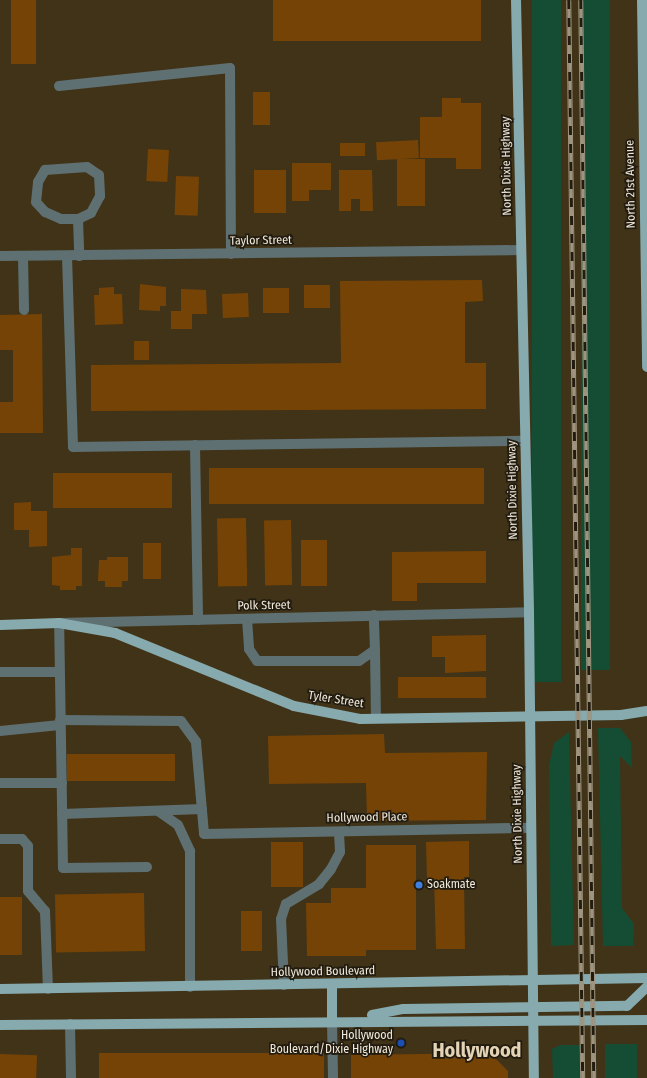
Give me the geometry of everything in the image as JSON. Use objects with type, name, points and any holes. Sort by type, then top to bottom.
[{"type":"main road","name":"North Dixie Highway","points":[[516,0],[529,612],[534,1078]]},
{"type":"main road","name":"North 21st Avenue","points":[[642,0],[646,161],[647,367]]},
{"type":"main road","name":"Tyler Street","points":[[59,623],[115,633],[294,706],[329,714],[376,718],[621,715],[647,711]]},
{"type":"main road","name":"Polk Street","points":[[0,625],[59,623]]},
{"type":"main road","name":"Hollywood Boulevard","points":[[0,989],[647,978]]},
{"type":"main road","points":[[332,984],[332,1020]]},
{"type":"main road","points":[[349,1020],[403,1009],[627,1006],[647,987]]},
{"type":"main road","points":[[0,1025],[332,1020],[647,1020]]},
{"type":"street","points":[[59,86],[230,68],[232,254]]},
{"type":"street","points":[[87,167],[99,175],[100,196],[91,213],[78,219],[61,219],[50,214],[36,202],[38,182],[45,170],[87,167]]},
{"type":"street","points":[[78,219],[79,256]]},
{"type":"street","name":"Taylor Street","points":[[0,256],[521,250]]},
{"type":"street","points":[[23,256],[24,310]]},
{"type":"street","points":[[67,256],[73,447],[525,440]]},
{"type":"street","points":[[195,445],[198,620]]},
{"type":"street","name":"Polk Street","points":[[59,623],[529,612]]},
{"type":"street","points":[[374,615],[376,718]]},
{"type":"street","points":[[247,619],[249,649],[258,661],[359,661],[375,650]]},
{"type":"street","points":[[59,623],[63,868],[147,867]]},
{"type":"street","points":[[0,672],[59,672]]},
{"type":"street","points":[[0,731],[60,723],[181,721],[196,742],[202,810],[62,814]]},
{"type":"street","points":[[0,783],[62,783]]},
{"type":"street","name":"Hollywood Place","points":[[202,810],[204,834],[531,828]]},
{"type":"street","points":[[158,811],[178,825],[190,851],[190,986]]},
{"type":"street","points":[[284,985],[281,919],[286,904],[319,884],[332,868],[340,852],[339,832]]},
{"type":"street","points":[[0,839],[22,839],[28,846],[28,891],[46,911],[48,988]]},
{"type":"street","points":[[332,1020],[333,1078]]},
{"type":"street","points":[[70,1024],[70,1078]]},
{"type":"green space","points":[[532,0],[561,0],[561,682],[532,682]]},
{"type":"green space","points":[[581,0],[610,0],[610,670],[581,670]]},
{"type":"green space","points":[[598,728],[620,728],[631,742],[632,768],[620,756],[622,908],[634,924],[633,946],[603,946]]},
{"type":"green space","points":[[569,732],[574,945],[551,946],[549,765],[554,743]]},
{"type":"green space","points":[[605,1044],[637,1044],[637,1078],[605,1078]]},
{"type":"green space","points":[[560,1045],[582,1045],[583,1078],[553,1078],[552,1049]]},
{"type":"building","points":[[11,0],[36,0],[36,64],[11,64]]},
{"type":"building","points":[[273,0],[481,0],[481,41],[273,41]]},
{"type":"building","points":[[253,92],[270,92],[270,125],[253,125]]},
{"type":"building","points":[[442,98],[461,98],[461,103],[481,103],[481,169],[456,169],[456,158],[420,158],[420,117],[442,117]]},
{"type":"building","points":[[418,140],[419,158],[377,160],[376,142]]},
{"type":"building","points":[[340,143],[365,143],[365,156],[340,156]]},
{"type":"building","points":[[148,149],[169,150],[167,182],[146,181]]},
{"type":"building","points":[[397,159],[425,159],[425,206],[397,206]]},
{"type":"building","points":[[292,163],[331,163],[331,190],[309,190],[309,201],[292,201]]},
{"type":"building","points":[[254,170],[286,170],[286,213],[254,213]]},
{"type":"building","points":[[339,170],[372,170],[373,211],[360,211],[360,199],[351,199],[351,211],[339,211]]},
{"type":"building","points":[[176,176],[199,177],[198,216],[175,215]]},
{"type":"building","points":[[482,280],[483,301],[465,302],[465,363],[486,363],[486,409],[91,411],[91,365],[341,363],[340,281]]},
{"type":"building","points":[[140,284],[166,287],[166,306],[160,306],[160,311],[139,310]]},
{"type":"building","points":[[304,285],[330,285],[330,308],[304,308]]},
{"type":"building","points":[[114,287],[114,294],[122,294],[123,324],[95,325],[94,295],[99,295],[99,288]]},
{"type":"building","points":[[263,288],[289,288],[289,313],[263,313]]},
{"type":"building","points":[[181,289],[206,290],[207,314],[192,314],[192,329],[171,329],[171,311],[181,311]]},
{"type":"building","points":[[248,293],[249,317],[223,318],[222,294]]},
{"type":"building","points":[[42,314],[43,433],[0,433],[0,402],[13,402],[13,350],[0,350],[0,315]]},
{"type":"building","points":[[134,341],[149,341],[149,360],[134,360]]},
{"type":"building","points":[[209,468],[484,468],[484,504],[209,504]]},
{"type":"building","points":[[53,473],[172,473],[172,508],[53,508]]},
{"type":"building","points":[[31,502],[31,511],[47,511],[47,546],[29,547],[29,530],[14,530],[14,503]]},
{"type":"building","points":[[246,518],[247,586],[218,586],[217,519]]},
{"type":"building","points":[[264,520],[291,520],[292,585],[265,585]]},
{"type":"building","points":[[301,540],[327,540],[327,586],[301,586]]},
{"type":"building","points":[[143,543],[161,543],[161,579],[143,579]]},
{"type":"building","points":[[71,548],[82,548],[82,586],[76,586],[76,590],[60,590],[60,586],[52,585],[52,557],[71,555]]},
{"type":"building","points":[[486,551],[486,583],[417,583],[417,601],[392,601],[392,552]]},
{"type":"building","points":[[107,557],[128,557],[128,581],[122,581],[122,587],[105,587],[105,581],[98,581],[99,560],[107,560]]},
{"type":"building","points":[[486,635],[486,671],[445,673],[445,657],[432,657],[432,636]]},
{"type":"building","points":[[398,677],[486,677],[486,698],[398,698]]},
{"type":"building","points":[[384,734],[385,753],[487,752],[486,820],[367,821],[366,783],[269,784],[268,736]]},
{"type":"building","points":[[67,754],[175,754],[175,781],[67,781]]},
{"type":"building","points":[[469,841],[469,877],[464,877],[465,949],[436,949],[434,878],[427,878],[426,842]]},
{"type":"building","points":[[271,842],[303,842],[303,887],[271,887]]},
{"type":"building","points":[[366,845],[416,845],[416,950],[366,950],[366,956],[307,956],[306,903],[331,903],[331,888],[366,888]]},
{"type":"building","points":[[144,893],[145,951],[56,953],[55,895]]},
{"type":"building","points":[[0,897],[22,897],[22,955],[0,955]]},
{"type":"building","points":[[241,911],[262,911],[262,951],[241,951]]},
{"type":"building","points":[[99,1053],[324,1053],[324,1078],[99,1078]]},
{"type":"building","points":[[490,1053],[508,1071],[508,1078],[351,1078],[351,1055]]},
{"type":"building","points":[[0,1054],[37,1055],[36,1078],[0,1078]]},
{"type":"railway","points":[[569,0],[583,1078]]},
{"type":"railway","points":[[581,0],[594,1078]]},
{"type":"place","name":"Soakmate","points":[[419,885]]},
{"type":"place","name":"Hollywood Boulevard/Dixie Highway","points":[[401,1043]]},
{"type":"district","name":"Hollywood","points":[[477,1050]]}]
